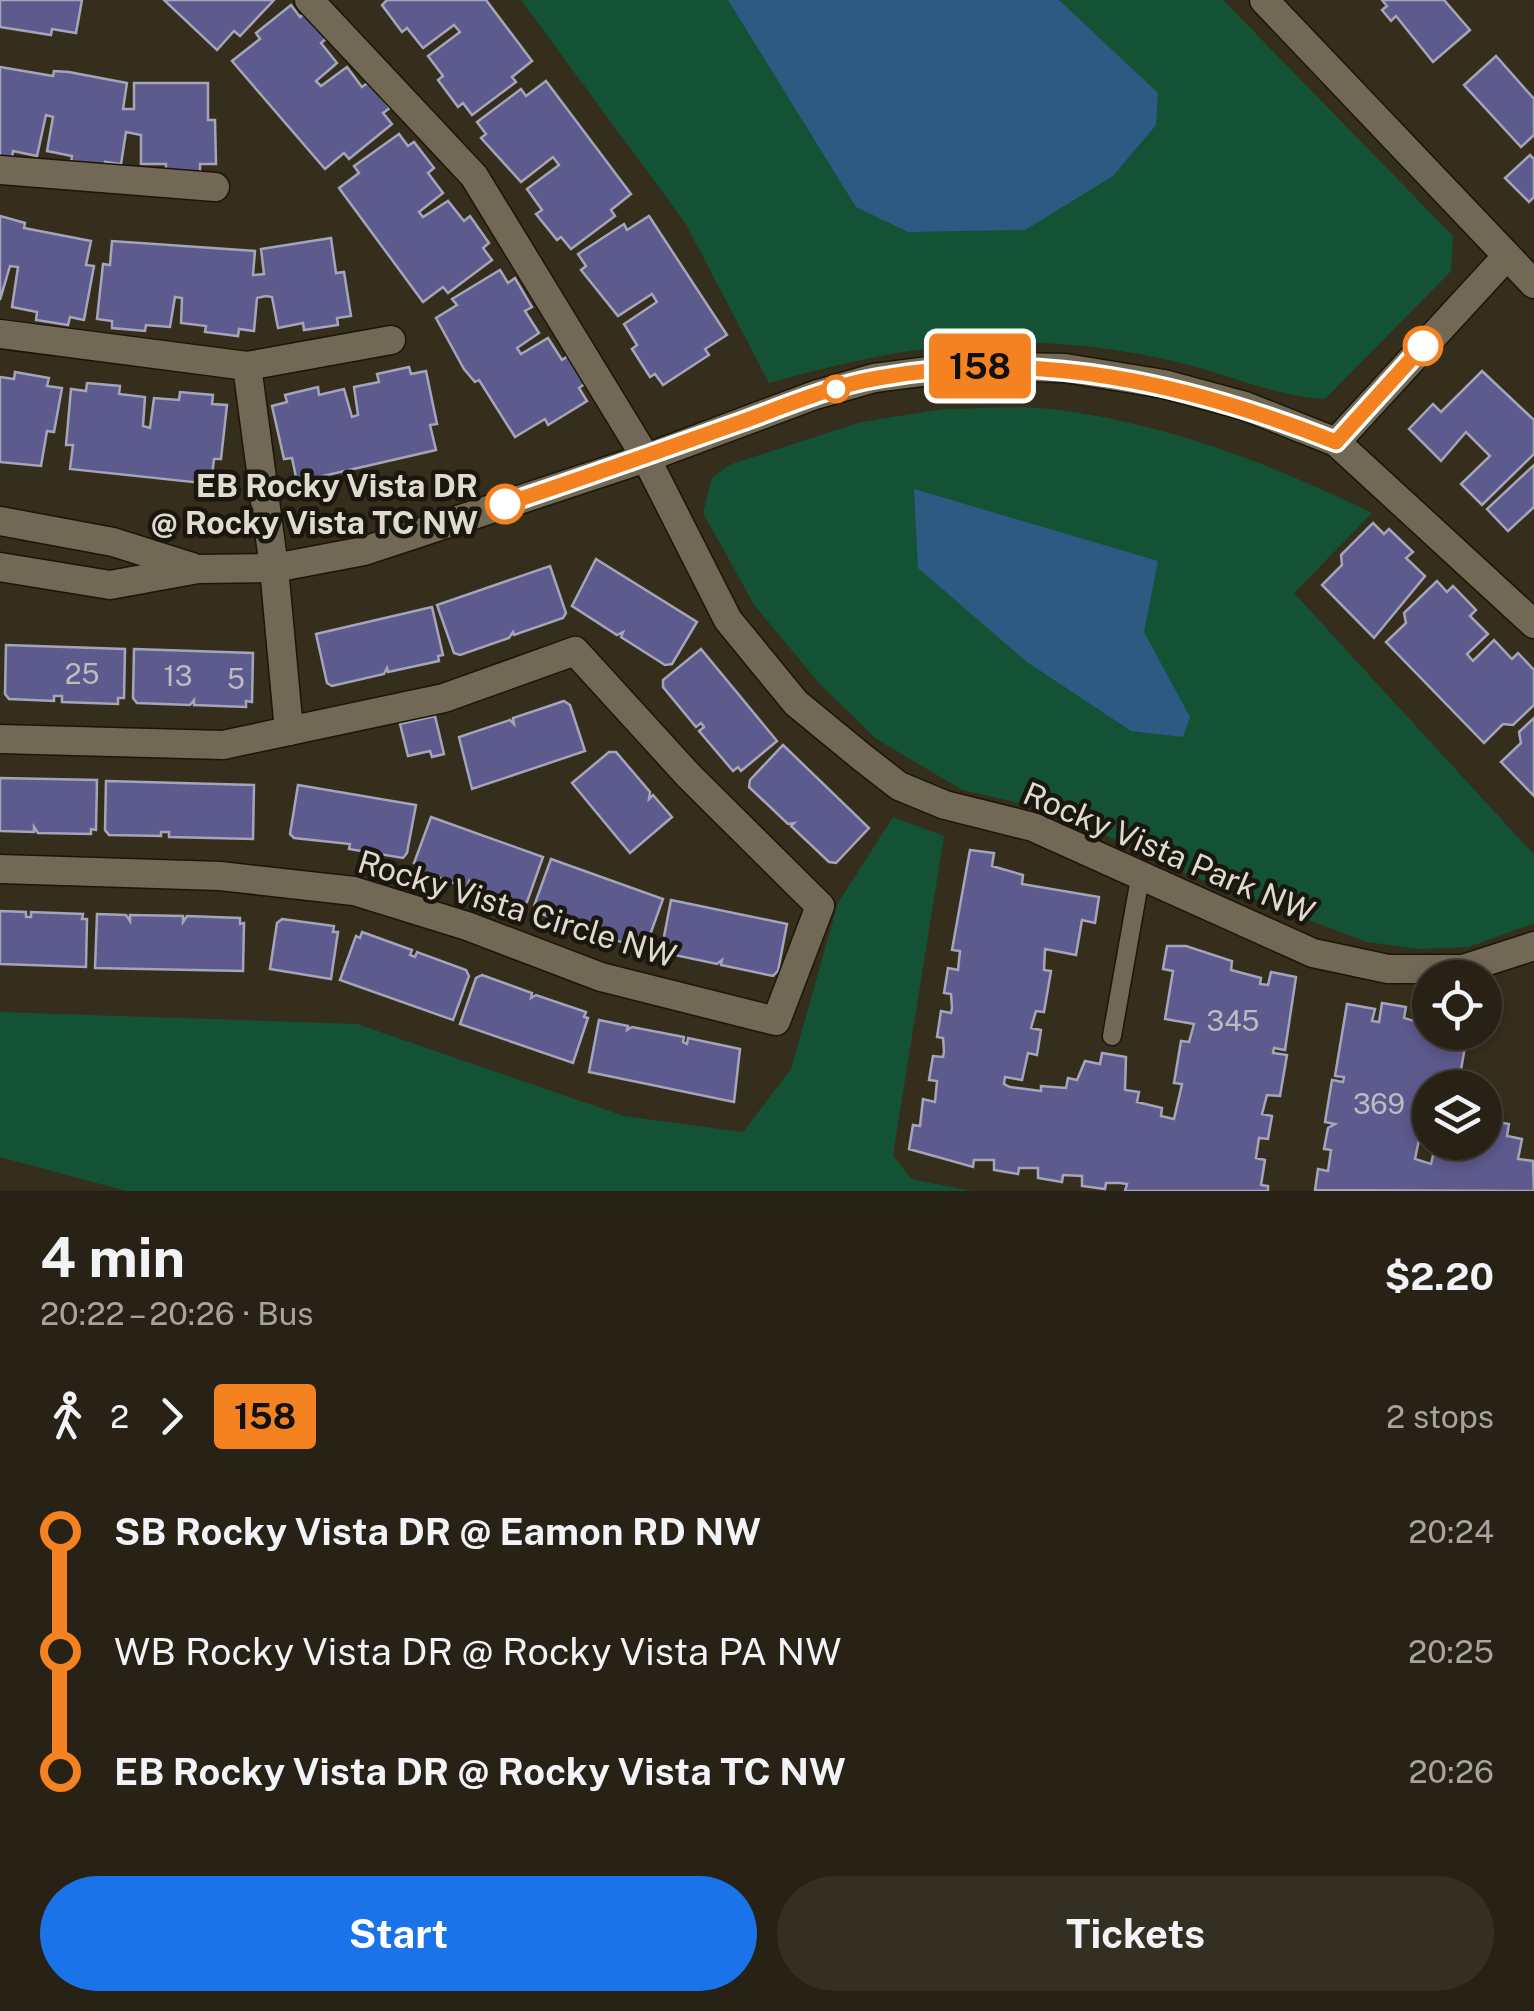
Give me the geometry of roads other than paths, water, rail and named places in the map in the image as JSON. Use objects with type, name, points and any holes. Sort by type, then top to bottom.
[{"type":"street","name":"Rocky Vista Park NW","points":[[309,0],[474,176],[646,458],[728,620],[796,703],[899,786],[946,805],[1033,826],[1140,878],[1313,952],[1388,969],[1463,969],[1534,946]]},
{"type":"street","points":[[1264,0],[1534,284]]},
{"type":"street","points":[[0,170],[216,187]]},
{"type":"street","points":[[1336,442],[1507,256]]},
{"type":"street","points":[[0,334],[248,366],[391,340]]},
{"type":"street","points":[[248,366],[274,568],[289,732]]},
{"type":"street","points":[[0,567],[110,585],[198,568],[274,568],[364,551],[860,382],[968,366],[1065,368],[1164,384],[1245,406],[1336,442],[1534,624]]},
{"type":"street","points":[[0,522],[113,542],[198,568]]},
{"type":"street","name":"Rocky Vista Circle NW","points":[[0,739],[223,745],[444,698],[575,651],[689,776],[820,906],[776,1021],[601,977],[467,926],[354,891],[220,876],[0,869]]},
{"type":"lane","points":[[1112,1036],[1140,878]]},
{"type":"water","points":[[728,0],[1059,0],[1158,93],[1156,125],[1113,176],[1025,230],[908,232],[856,207]]},
{"type":"water","points":[[914,489],[1158,561],[1144,632],[1190,717],[1183,737],[1131,731],[1027,662],[918,568]]},
{"type":"place","name":"EB Rocky Vista DR @ Rocky Vista TC NW","points":[[505,504]]}]
